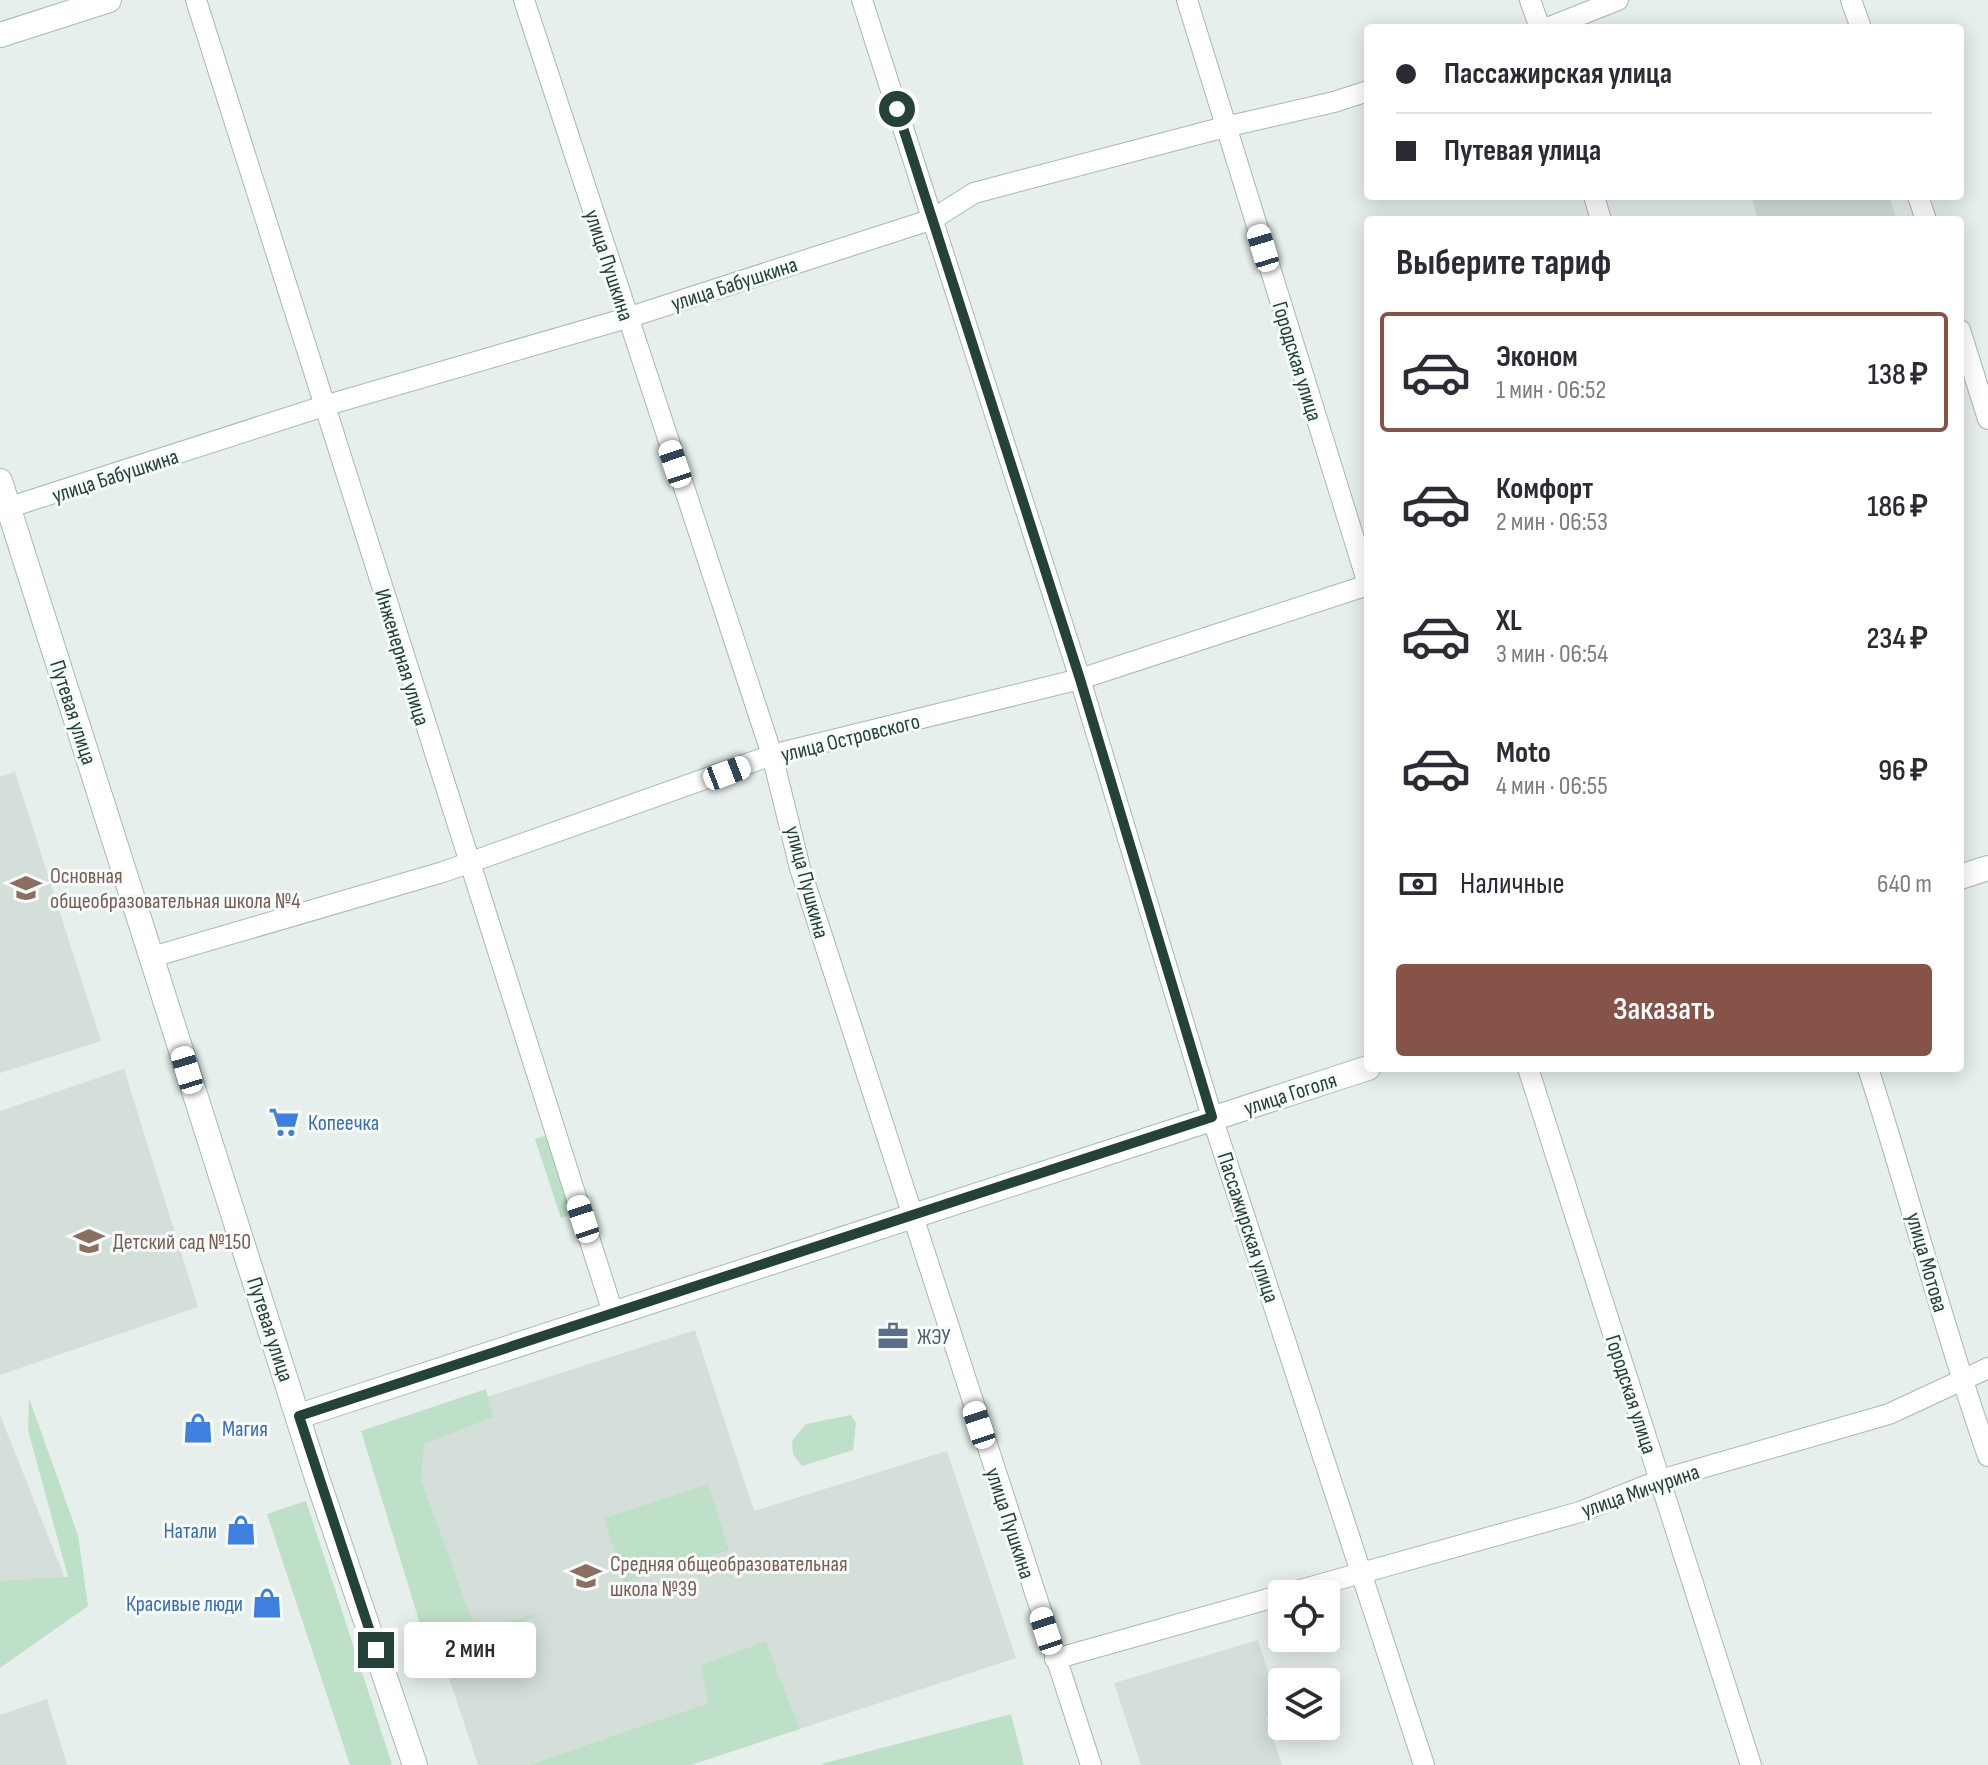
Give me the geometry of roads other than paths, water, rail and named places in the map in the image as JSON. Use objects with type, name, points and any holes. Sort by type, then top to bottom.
[{"type":"street","points":[[0,35],[109,0]]},
{"type":"street","name":"Инженерная улица","points":[[196,0],[613,1313]]},
{"type":"street","name":"улица Пушкина","points":[[524,0],[772,755],[800,868],[1091,1765]]},
{"type":"street","name":"Пассажирская улица","points":[[862,0],[1080,679],[1212,1117],[1424,1765]]},
{"type":"street","name":"Городская улица","points":[[1187,0],[1364,571]]},
{"type":"street","points":[[1530,0],[1539,24]]},
{"type":"street","points":[[1557,24],[1618,0]]},
{"type":"street","points":[[1851,0],[1860,24]]},
{"type":"street","name":"улица Бабушкина","points":[[7,508],[324,406],[627,318],[933,219],[974,193],[1364,92]]},
{"type":"street","points":[[1964,346],[1975,389],[1988,419]]},
{"type":"street","name":"Путевая улица","points":[[0,481],[299,1416],[415,1765]]},
{"type":"street","name":"улица Островского","points":[[152,957],[443,872],[772,755],[1080,679],[1364,585]]},
{"type":"street","points":[[1964,876],[1988,868]]},
{"type":"street","name":"улица Гоголя","points":[[299,1416],[911,1214],[1364,1069]]},
{"type":"street","name":"Городская улица","points":[[1529,1072],[1751,1765]]},
{"type":"street","name":"улица Мотова","points":[[1869,1072],[1906,1183],[1961,1380],[1988,1456]]},
{"type":"street","name":"улица Мичурина","points":[[1334,1580],[1580,1512],[1660,1480],[1889,1414],[1988,1368]]},
{"type":"street","name":"улица Мичурина","points":[[1055,1659],[1268,1599]]},
{"type":"place","name":"Основная общеобразовательная школа №4","points":[[26,888]]},
{"type":"place","name":"Копеечка","points":[[284,1122]]},
{"type":"place","name":"Детский сад №150","points":[[89,1241]]},
{"type":"place","name":"ЖЭУ","points":[[893,1336]]},
{"type":"place","name":"Магия","points":[[198,1428]]},
{"type":"place","name":"Натали","points":[[241,1530]]},
{"type":"place","name":"Средняя общеобразовательная школа №39","points":[[586,1576]]},
{"type":"place","name":"Красивые люди","points":[[267,1603]]}]
